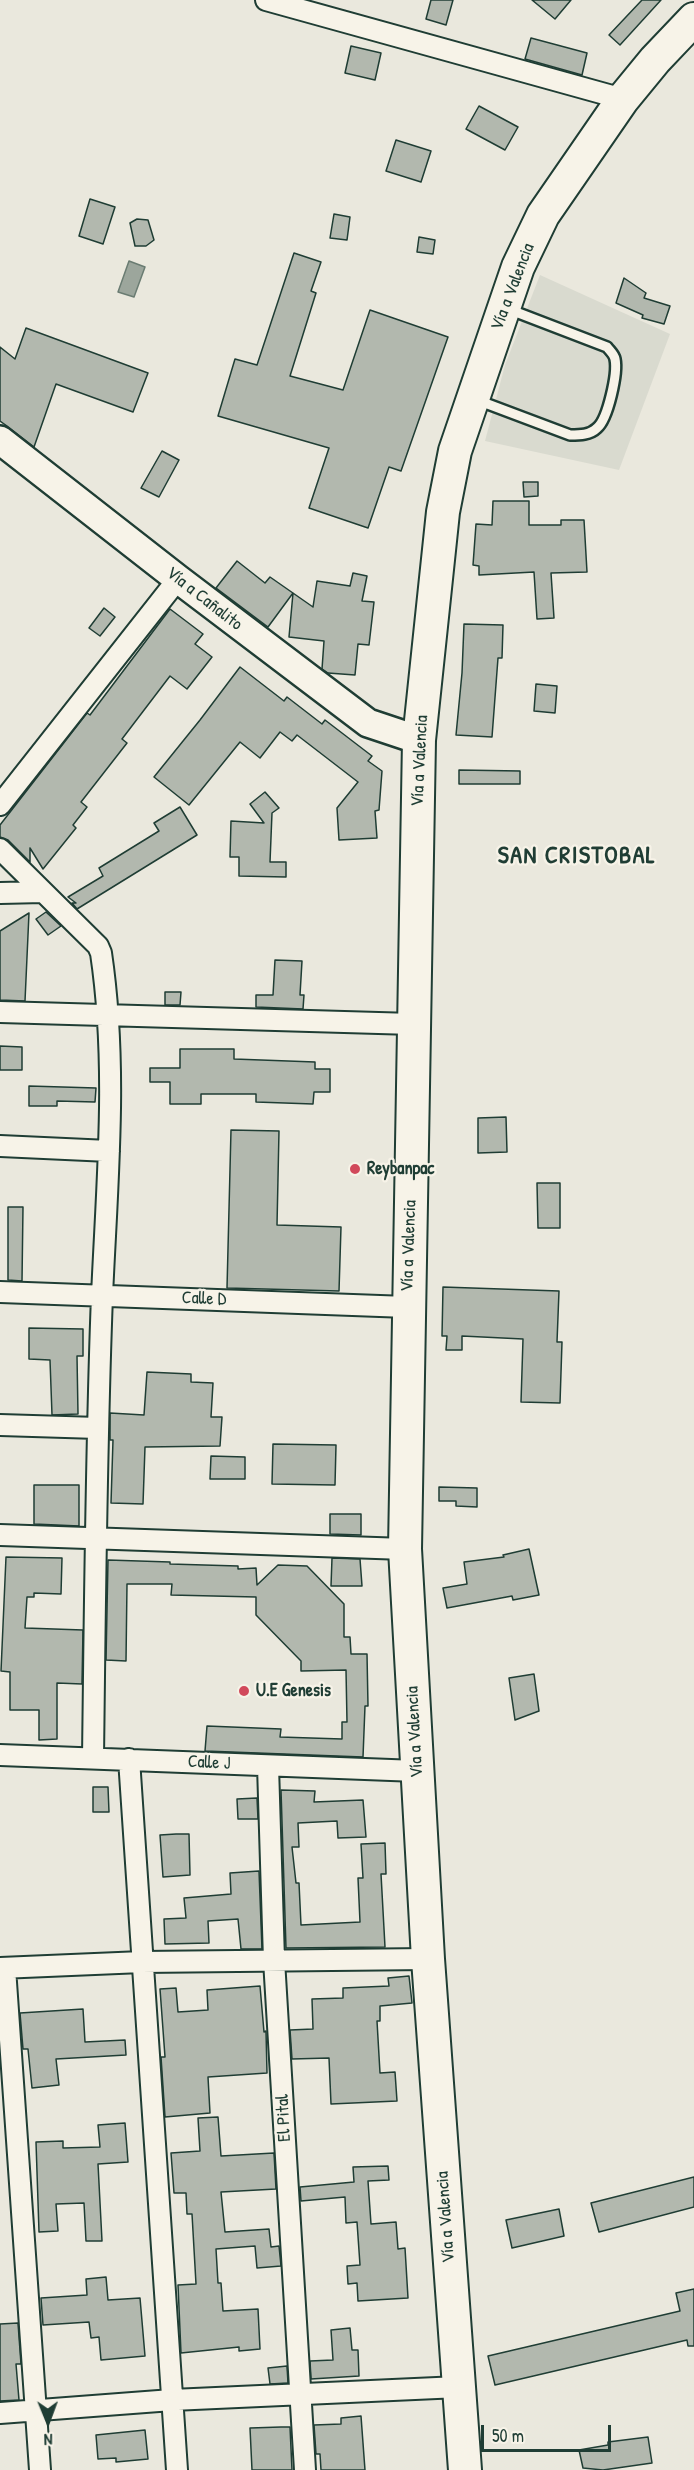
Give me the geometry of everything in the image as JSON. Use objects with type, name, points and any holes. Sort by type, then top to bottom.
[{"type":"highway","name":"Vía a Valencia","points":[[465,2470],[428,1959],[405,1549],[407,1307],[419,740],[443,512],[455,451],[518,267],[543,215],[623,99],[654,60],[694,19]]},
{"type":"main road","name":"Vía a Cañalito","points":[[0,440],[368,723],[419,740]]},
{"type":"street","points":[[266,0],[623,99]]},
{"type":"street","points":[[0,806],[178,579]]},
{"type":"street","points":[[0,849],[98,945],[109,1015],[109,1151],[98,1428],[93,1758]]},
{"type":"street","points":[[0,893],[43,892]]},
{"type":"street","points":[[0,1012],[413,1024]]},
{"type":"street","points":[[0,1146],[109,1151]]},
{"type":"street","name":"Calle D","points":[[0,1292],[407,1307]]},
{"type":"street","points":[[0,1425],[98,1428]]},
{"type":"street","points":[[0,1535],[405,1549]]},
{"type":"street","name":"Calle J","points":[[0,1755],[417,1771]]},
{"type":"street","points":[[129,1759],[177,2470]]},
{"type":"street","name":"El Pital","points":[[268,1766],[274,1960],[305,2470]]},
{"type":"street","points":[[40,2470],[2,1968],[142,1962],[428,1959]]},
{"type":"street","points":[[0,2413],[172,2400],[459,2387]]},
{"type":"lane","points":[[472,398],[570,435],[583,436],[596,429],[605,419],[616,367],[615,357],[607,347],[504,307]]},
{"type":"shaded area","points":[[129,261],[145,267],[134,297],[118,292]]},
{"type":"shaded area","points":[[540,275],[670,334],[619,470],[485,441],[505,365]]},
{"type":"building","points":[[431,0],[453,0],[446,25],[426,19]]},
{"type":"building","points":[[532,0],[571,0],[555,19]]},
{"type":"building","points":[[642,0],[661,0],[620,45],[609,35]]},
{"type":"building","points":[[531,38],[587,53],[582,75],[525,59]]},
{"type":"building","points":[[351,46],[381,53],[375,80],[345,73]]},
{"type":"building","points":[[479,106],[518,127],[505,150],[466,129]]},
{"type":"building","points":[[396,140],[431,151],[421,182],[386,171]]},
{"type":"building","points":[[90,199],[115,207],[103,244],[79,236]]},
{"type":"building","points":[[334,214],[350,217],[347,240],[330,238]]},
{"type":"building","points":[[137,219],[148,220],[154,240],[146,246],[135,246],[130,223]]},
{"type":"building","points":[[419,237],[435,240],[433,254],[417,252]]},
{"type":"building","points":[[294,253],[321,262],[311,291],[316,293],[290,376],[343,390],[370,310],[448,337],[401,471],[389,467],[368,528],[309,508],[329,448],[218,416],[235,359],[257,365]]},
{"type":"building","points":[[624,278],[646,293],[644,298],[670,306],[664,324],[642,318],[643,315],[616,303]]},
{"type":"building","points":[[26,328],[148,373],[133,412],[56,384],[34,447],[0,421],[0,347],[15,359]]},
{"type":"building","points":[[162,451],[179,460],[159,497],[141,488]]},
{"type":"building","points":[[523,482],[538,482],[538,496],[524,497]]},
{"type":"building","points":[[493,501],[529,501],[529,525],[561,525],[561,520],[584,520],[587,572],[551,573],[554,618],[537,619],[534,572],[479,575],[479,566],[473,565],[476,524],[492,525]]},
{"type":"building","points":[[237,561],[265,583],[270,577],[293,593],[268,627],[216,588]]},
{"type":"building","points":[[353,573],[367,576],[362,601],[374,602],[369,645],[358,644],[355,675],[328,673],[322,669],[324,641],[289,637],[293,593],[313,607],[317,581],[350,586]]},
{"type":"building","points":[[104,608],[115,617],[100,636],[89,628]]},
{"type":"building","points":[[170,609],[203,634],[195,644],[212,657],[187,689],[170,676],[122,739],[127,743],[81,802],[87,807],[73,825],[76,828],[43,869],[30,848],[30,862],[8,840],[0,837],[0,825],[87,713],[90,715]]},
{"type":"building","points":[[464,624],[503,625],[502,658],[498,658],[492,737],[456,735]]},
{"type":"building","points":[[240,667],[284,701],[287,697],[322,724],[325,720],[372,756],[368,761],[382,771],[379,810],[375,811],[377,838],[339,840],[337,808],[358,782],[297,735],[292,741],[280,732],[260,758],[240,742],[189,805],[154,777]]},
{"type":"building","points":[[536,684],[557,686],[555,713],[534,711]]},
{"type":"building","points":[[459,770],[520,771],[520,784],[459,784]]},
{"type":"building","points":[[265,792],[279,808],[272,813],[270,862],[286,862],[286,877],[239,876],[239,857],[230,857],[231,821],[264,823],[250,804]]},
{"type":"building","points":[[180,807],[197,835],[77,909],[72,903],[76,903],[68,897],[103,876],[99,868],[159,831],[154,823]]},
{"type":"building","points":[[46,912],[61,926],[48,935],[36,919]]},
{"type":"building","points":[[29,913],[25,1001],[0,1000],[0,931]]},
{"type":"building","points":[[275,960],[302,961],[300,995],[304,995],[303,1009],[256,1007],[256,995],[273,995]]},
{"type":"building","points":[[165,992],[181,992],[180,1005],[165,1005]]},
{"type":"building","points":[[0,1046],[22,1047],[22,1070],[0,1070]]},
{"type":"building","points":[[180,1049],[234,1049],[234,1059],[315,1062],[315,1069],[330,1069],[330,1092],[314,1092],[313,1104],[256,1102],[256,1094],[201,1094],[201,1104],[170,1104],[170,1082],[150,1082],[150,1068],[180,1068]]},
{"type":"building","points":[[29,1086],[96,1088],[95,1102],[57,1101],[57,1106],[29,1106]]},
{"type":"building","points":[[506,1117],[507,1152],[478,1153],[478,1118]]},
{"type":"building","points":[[231,1130],[279,1131],[277,1225],[341,1227],[339,1291],[227,1288]]},
{"type":"building","points":[[537,1183],[560,1183],[560,1228],[538,1228]]},
{"type":"building","points":[[8,1207],[23,1207],[22,1281],[8,1280]]},
{"type":"building","points":[[443,1287],[559,1291],[557,1342],[562,1342],[560,1403],[521,1402],[523,1339],[462,1336],[462,1350],[446,1350],[447,1336],[442,1336]]},
{"type":"building","points":[[29,1328],[83,1329],[83,1356],[77,1356],[78,1414],[52,1415],[50,1360],[29,1359]]},
{"type":"building","points":[[147,1372],[191,1374],[191,1382],[213,1383],[211,1417],[222,1417],[220,1446],[145,1447],[143,1504],[111,1503],[113,1440],[110,1440],[110,1413],[144,1415]]},
{"type":"building","points":[[273,1444],[336,1445],[335,1485],[272,1484]]},
{"type":"building","points":[[211,1456],[245,1457],[245,1479],[210,1479]]},
{"type":"building","points":[[34,1485],[79,1485],[79,1526],[34,1524]]},
{"type":"building","points":[[439,1487],[477,1488],[477,1507],[456,1506],[456,1501],[439,1501]]},
{"type":"building","points":[[330,1514],[361,1514],[361,1535],[330,1534]]},
{"type":"building","points":[[529,1549],[539,1595],[513,1600],[512,1596],[447,1608],[443,1588],[467,1584],[464,1562],[504,1557],[503,1555]]},
{"type":"building","points":[[6,1557],[62,1558],[61,1594],[34,1593],[34,1597],[27,1597],[25,1628],[83,1630],[82,1684],[57,1683],[57,1739],[39,1740],[39,1710],[10,1710],[10,1672],[1,1671]]},
{"type":"building","points":[[332,1558],[360,1559],[362,1586],[331,1586]]},
{"type":"building","points":[[108,1560],[238,1566],[238,1569],[256,1568],[257,1585],[278,1565],[307,1566],[344,1604],[344,1637],[350,1637],[351,1654],[367,1654],[368,1706],[365,1706],[363,1757],[205,1751],[207,1726],[281,1729],[280,1737],[342,1739],[342,1722],[347,1722],[346,1670],[301,1671],[301,1661],[256,1615],[256,1597],[171,1595],[172,1584],[127,1584],[126,1661],[106,1660]]},
{"type":"building","points":[[534,1674],[539,1711],[515,1720],[509,1678]]},
{"type":"building","points":[[93,1787],[108,1787],[109,1812],[93,1812]]},
{"type":"building","points":[[281,1790],[315,1791],[314,1802],[363,1800],[366,1837],[338,1838],[337,1821],[298,1823],[299,1847],[292,1847],[296,1883],[299,1883],[301,1925],[360,1922],[358,1878],[363,1878],[361,1844],[385,1843],[386,1874],[381,1874],[385,1947],[286,1948]]},
{"type":"building","points":[[257,1798],[258,1819],[238,1819],[237,1799]]},
{"type":"building","points":[[189,1834],[190,1875],[163,1877],[160,1835]]},
{"type":"building","points":[[259,1871],[262,1949],[241,1949],[238,1919],[208,1921],[209,1943],[165,1944],[164,1919],[186,1918],[184,1898],[231,1894],[230,1873]]},
{"type":"building","points":[[409,1976],[412,2003],[380,2006],[380,2021],[377,2021],[380,2073],[395,2072],[397,2101],[331,2104],[329,2058],[292,2059],[290,2030],[313,2029],[312,1999],[343,1998],[343,1988],[389,1986],[388,1978]]},
{"type":"building","points":[[260,1986],[264,2032],[266,2031],[267,2073],[208,2077],[210,2113],[165,2117],[161,2057],[165,2057],[160,1989],[176,1988],[178,2012],[208,2010],[207,1990]]},
{"type":"building","points":[[83,2009],[85,2042],[125,2040],[126,2055],[56,2059],[59,2085],[32,2088],[28,2049],[23,2049],[20,2013]]},
{"type":"building","points":[[218,2117],[221,2156],[274,2153],[276,2189],[221,2192],[225,2232],[269,2229],[271,2247],[279,2246],[281,2266],[257,2268],[255,2246],[216,2249],[218,2283],[221,2283],[223,2311],[258,2309],[260,2349],[239,2351],[239,2347],[181,2353],[178,2285],[196,2284],[192,2214],[187,2214],[186,2193],[174,2193],[171,2153],[200,2151],[198,2118]]},
{"type":"building","points":[[125,2123],[128,2162],[98,2164],[102,2241],[86,2241],[84,2203],[56,2204],[58,2231],[39,2232],[36,2142],[63,2141],[63,2148],[100,2147],[98,2125]]},
{"type":"building","points":[[388,2166],[389,2180],[368,2181],[371,2224],[396,2222],[398,2249],[405,2248],[408,2298],[358,2301],[357,2283],[348,2284],[347,2266],[360,2265],[357,2222],[346,2223],[345,2197],[301,2201],[300,2187],[354,2182],[353,2167]]},
{"type":"building","points":[[694,2177],[694,2207],[599,2232],[591,2203]]},
{"type":"building","points":[[559,2209],[564,2236],[512,2248],[506,2220]]},
{"type":"building","points":[[106,2277],[108,2300],[140,2298],[145,2356],[101,2360],[99,2337],[91,2338],[89,2322],[43,2325],[41,2298],[87,2295],[86,2279]]},
{"type":"building","points":[[694,2289],[694,2346],[688,2346],[687,2340],[495,2385],[488,2356],[680,2311],[676,2293]]},
{"type":"building","points":[[18,2323],[21,2364],[16,2364],[19,2400],[0,2401],[0,2324]]},
{"type":"building","points":[[350,2328],[352,2350],[358,2350],[359,2376],[311,2379],[310,2361],[333,2360],[331,2330]]},
{"type":"building","points":[[287,2366],[288,2383],[270,2384],[268,2368]]},
{"type":"building","points":[[361,2416],[365,2470],[321,2470],[320,2454],[316,2454],[314,2425],[341,2424],[341,2418]]},
{"type":"building","points":[[290,2427],[292,2470],[252,2470],[250,2428]]},
{"type":"building","points":[[145,2430],[148,2459],[116,2462],[116,2458],[98,2459],[96,2435]]},
{"type":"building","points":[[648,2437],[652,2463],[603,2470],[583,2468],[579,2450],[608,2445],[608,2442]]},
{"type":"place","name":"Reybanpac","points":[[355,1169]]},
{"type":"place","name":"U.E Genesis","points":[[244,1691]]},
{"type":"district","name":"SAN CRISTOBAL","points":[[577,857]]}]
